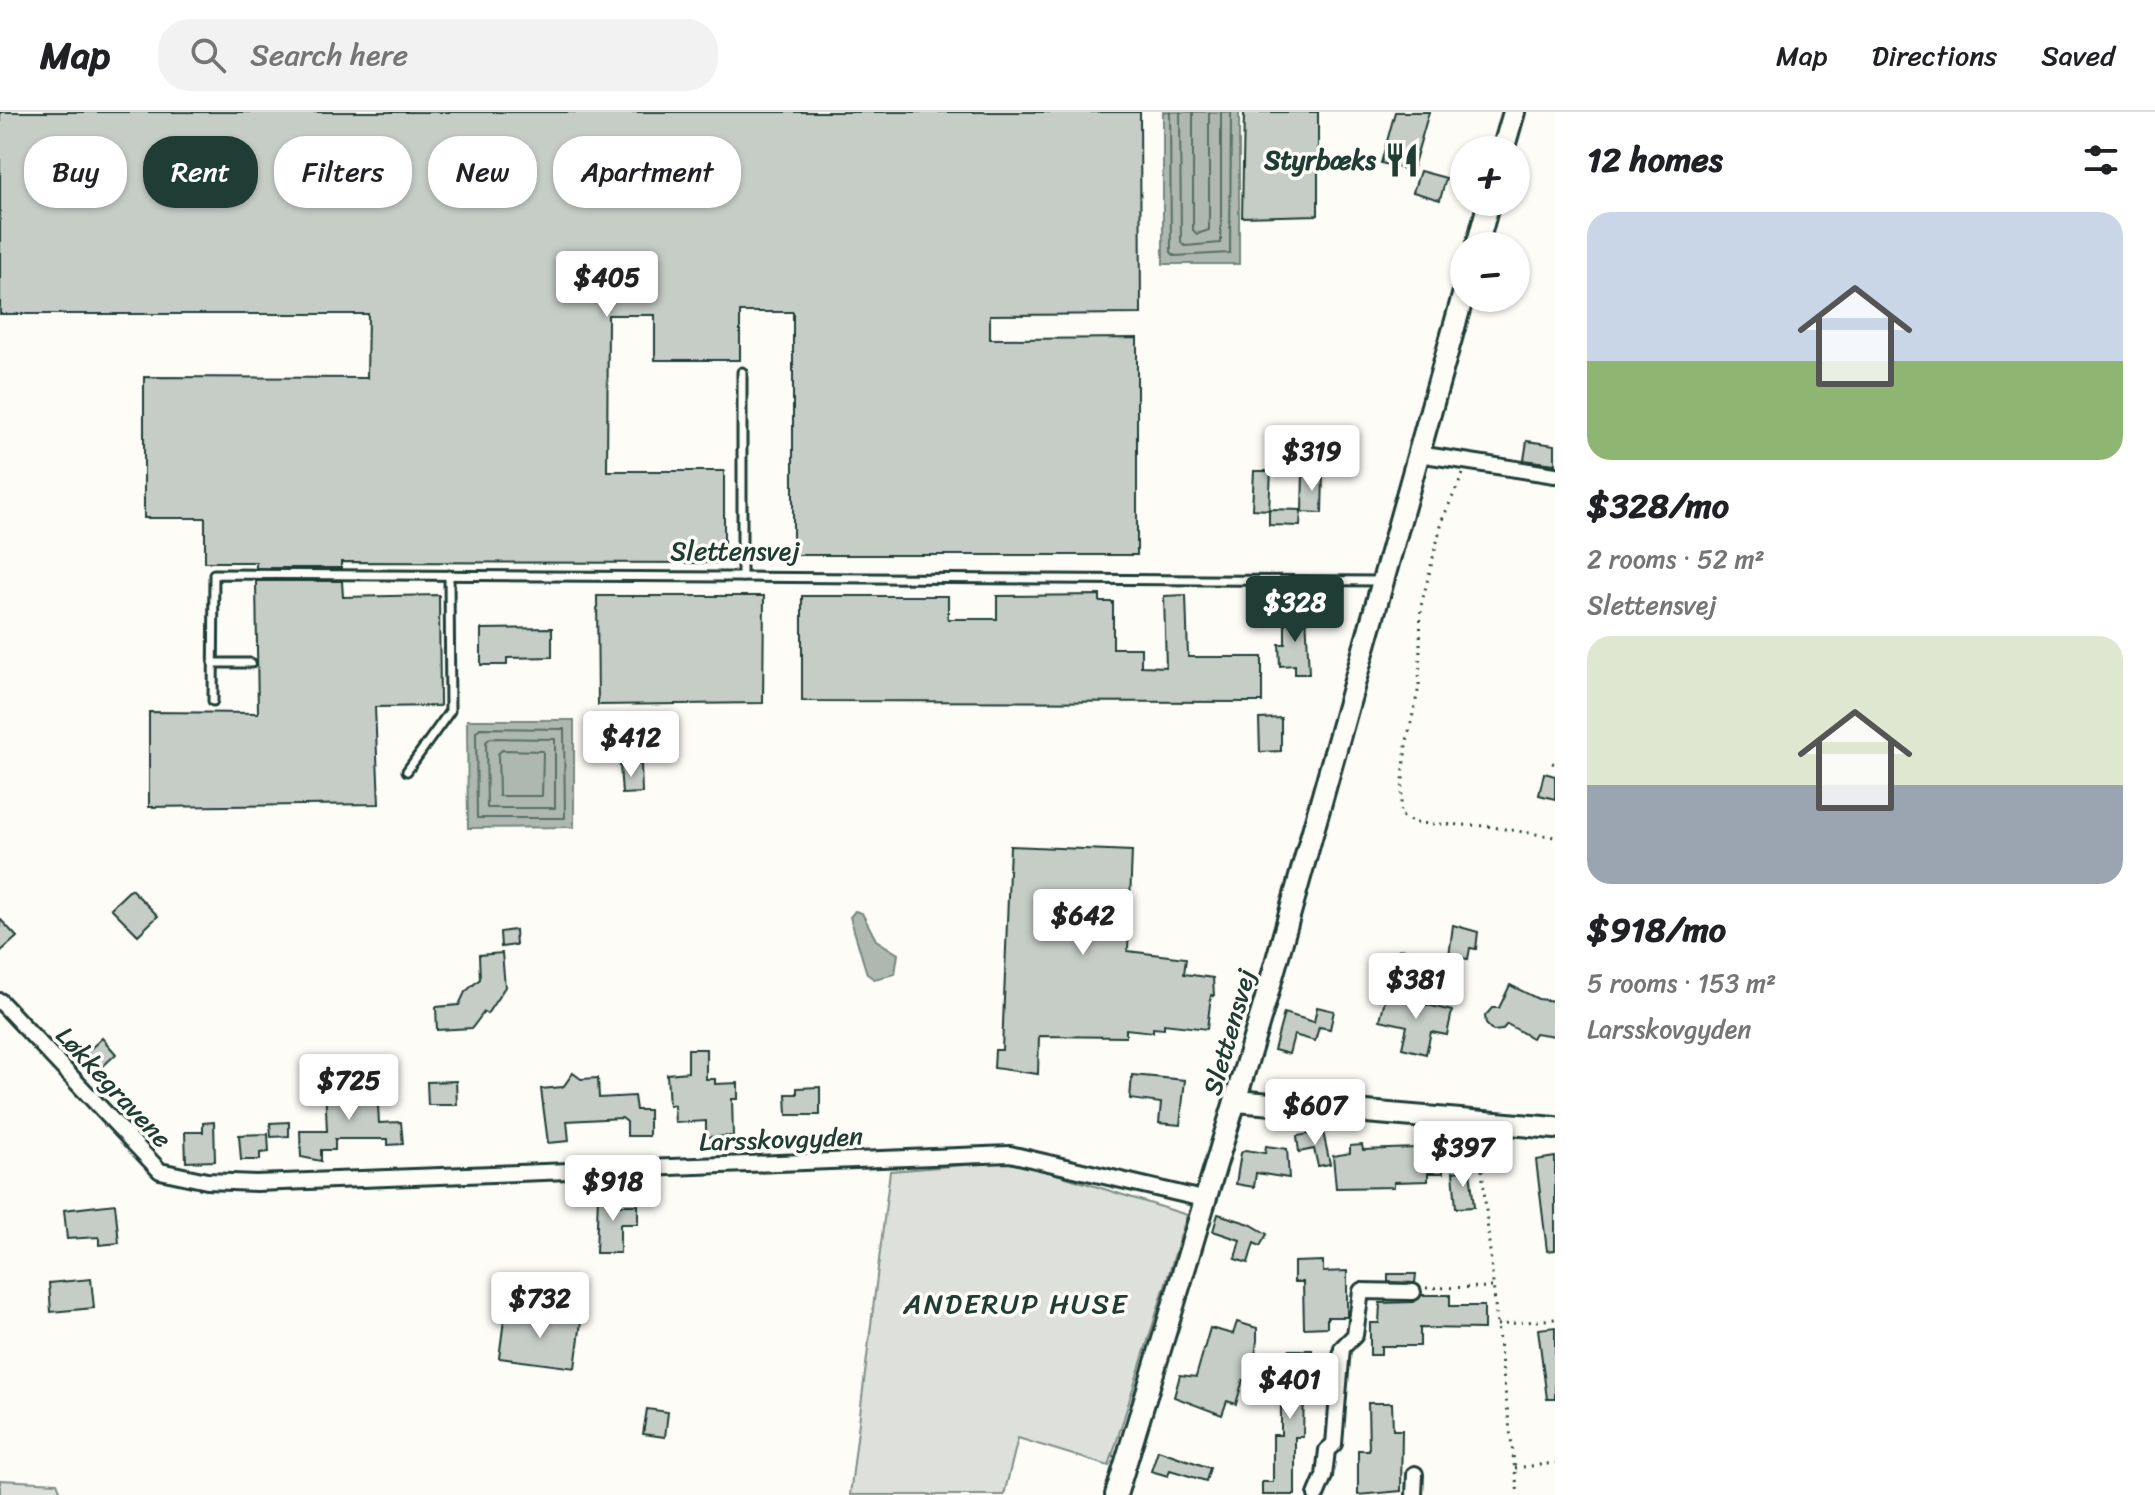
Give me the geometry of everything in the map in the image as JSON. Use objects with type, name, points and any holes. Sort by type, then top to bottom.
[{"type":"street","points":[[1507,136],[1514,112]]},
{"type":"street","name":"Slettensvej","points":[[1116,1495],[1236,1101],[1458,312]]},
{"type":"street","points":[[1418,454],[1555,475]]},
{"type":"street","name":"Løkkegravene","points":[[0,1001],[160,1171],[207,1181]]},
{"type":"street","points":[[1236,1101],[1555,1128]]},
{"type":"street","name":"Larsskovgyden","points":[[207,1181],[256,1183],[1010,1154],[1207,1200]]},
{"type":"street","points":[[1316,1495],[1324,1476],[1327,1450],[1334,1444],[1342,1348],[1355,1335],[1361,1291],[1413,1292]]},
{"type":"street","points":[[1414,1495],[1415,1474]]},
{"type":"lane","points":[[742,372],[742,577]]},
{"type":"lane","name":"Slettensvej","points":[[213,701],[214,574],[1382,581]]},
{"type":"lane","points":[[407,771],[450,711],[449,575]]},
{"type":"lane","points":[[213,663],[251,663]]},
{"type":"path","points":[[1469,461],[1443,518],[1421,606],[1419,687],[1406,745],[1400,815],[1414,823],[1486,826],[1555,837]]},
{"type":"path","points":[[1478,1123],[1497,1325],[1518,1495]]},
{"type":"path","points":[[1413,1292],[1415,1288],[1493,1287]]},
{"type":"path","points":[[1497,1325],[1555,1319]]},
{"type":"path","points":[[1515,1468],[1555,1463]]},
{"type":"shaded area","points":[[1015,1161],[1187,1215],[1109,1466],[1018,1438],[1004,1495],[850,1495],[890,1171]]},
{"type":"shaded area","points":[[0,1480],[57,1483],[62,1495],[0,1495]]},
{"type":"water","points":[[1163,112],[1239,112],[1239,264],[1163,264]]},
{"type":"water","points":[[467,720],[574,720],[574,827],[468,828]]},
{"type":"water","points":[[855,911],[862,913],[876,940],[898,954],[895,974],[874,979],[867,974],[850,917]]},
{"type":"water","points":[[1399,949],[1410,950],[1423,957],[1424,964],[1419,972],[1434,975],[1439,983],[1437,992],[1422,998],[1382,985],[1381,974],[1390,969],[1392,955]]},
{"type":"building","points":[[0,112],[1140,112],[1141,314],[990,315],[990,339],[1137,338],[1137,555],[793,555],[793,312],[740,312],[740,360],[655,360],[655,315],[608,315],[607,471],[724,471],[724,563],[341,562],[341,568],[256,568],[256,562],[205,562],[205,518],[144,518],[144,377],[367,378],[368,314],[0,314]]},
{"type":"building","points":[[1244,112],[1318,112],[1318,215],[1242,217]]},
{"type":"building","points":[[1395,112],[1429,112],[1412,171],[1381,163]]},
{"type":"building","points":[[1420,171],[1446,178],[1440,200],[1413,192]]},
{"type":"building","points":[[1527,441],[1555,445],[1555,464],[1524,460]]},
{"type":"building","points":[[1269,458],[1304,460],[1304,473],[1268,471]]},
{"type":"building","points":[[1254,471],[1271,471],[1269,510],[1252,509]]},
{"type":"building","points":[[1303,473],[1323,474],[1322,513],[1302,512]]},
{"type":"building","points":[[1269,509],[1301,510],[1300,526],[1269,525]]},
{"type":"building","points":[[256,581],[342,581],[343,597],[439,595],[440,706],[375,707],[379,804],[149,807],[149,712],[258,713]]},
{"type":"building","points":[[1100,595],[1100,602],[1113,602],[1113,648],[1141,648],[1141,666],[1166,667],[1164,596],[1186,595],[1188,657],[1262,657],[1262,702],[802,701],[802,596],[948,596],[948,619],[997,619],[997,596]]},
{"type":"building","points":[[597,596],[764,596],[763,703],[598,705]]},
{"type":"building","points":[[1285,614],[1306,614],[1309,674],[1295,674],[1295,665],[1280,666],[1279,644],[1285,644]]},
{"type":"building","points":[[552,628],[552,657],[507,658],[507,665],[481,665],[481,629]]},
{"type":"building","points":[[1281,718],[1281,751],[1260,752],[1259,719]]},
{"type":"building","points":[[641,764],[642,793],[622,794],[620,765]]},
{"type":"building","points":[[1544,773],[1555,776],[1555,799],[1539,795]]},
{"type":"building","points":[[1010,846],[1132,851],[1128,951],[1186,958],[1184,974],[1213,978],[1214,996],[1211,995],[1207,1029],[1164,1024],[1164,1029],[1153,1028],[1153,1032],[1126,1029],[1126,1037],[1039,1036],[1038,1074],[994,1068],[995,1050],[1002,1050]]},
{"type":"building","points":[[131,889],[158,916],[138,935],[111,908]]},
{"type":"building","points":[[0,919],[17,937],[0,952]]},
{"type":"building","points":[[1453,925],[1478,932],[1476,949],[1470,948],[1468,959],[1449,956]]},
{"type":"building","points":[[515,930],[516,945],[501,947],[500,932]]},
{"type":"building","points":[[502,953],[505,987],[487,1014],[484,1012],[472,1028],[437,1030],[436,1007],[459,1005],[465,992],[480,979],[479,955]]},
{"type":"building","points":[[1510,985],[1538,999],[1555,1001],[1555,1036],[1535,1033],[1532,1038],[1507,1024],[1502,1030],[1493,1031],[1486,1024],[1485,1016],[1492,1008],[1499,1008]]},
{"type":"building","points":[[1386,995],[1452,1011],[1447,1035],[1431,1032],[1426,1054],[1402,1048],[1407,1026],[1380,1020]]},
{"type":"building","points":[[1317,1007],[1334,1011],[1330,1029],[1319,1027],[1315,1041],[1294,1035],[1289,1054],[1274,1050],[1284,1013],[1314,1022]]},
{"type":"building","points":[[102,1038],[116,1054],[101,1068],[87,1052]]},
{"type":"building","points":[[688,1049],[706,1049],[706,1079],[715,1079],[715,1084],[738,1083],[738,1099],[732,1099],[733,1136],[706,1137],[706,1121],[675,1123],[674,1105],[669,1106],[667,1074],[688,1072]]},
{"type":"building","points":[[573,1073],[581,1079],[598,1078],[599,1098],[634,1096],[636,1110],[649,1110],[649,1136],[627,1136],[627,1122],[622,1118],[567,1121],[569,1141],[548,1143],[541,1089],[563,1087]]},
{"type":"building","points":[[1132,1075],[1185,1080],[1180,1125],[1159,1123],[1161,1103],[1130,1099]]},
{"type":"building","points":[[456,1081],[457,1105],[428,1105],[427,1082]]},
{"type":"building","points":[[340,1085],[340,1089],[377,1087],[379,1123],[401,1122],[403,1144],[388,1145],[388,1139],[335,1139],[335,1150],[321,1150],[321,1161],[301,1157],[300,1131],[327,1131],[325,1086]]},
{"type":"building","points":[[820,1087],[820,1115],[787,1115],[786,1094],[797,1094],[797,1088]]},
{"type":"building","points":[[214,1122],[215,1161],[186,1162],[185,1132],[203,1132],[203,1123]]},
{"type":"building","points":[[289,1122],[289,1136],[271,1137],[270,1123]]},
{"type":"building","points":[[1323,1132],[1330,1164],[1318,1166],[1314,1149],[1299,1152],[1297,1136]]},
{"type":"building","points":[[268,1134],[269,1152],[260,1153],[260,1160],[241,1160],[239,1135]]},
{"type":"building","points":[[1362,1145],[1363,1150],[1442,1147],[1443,1173],[1428,1173],[1428,1181],[1394,1182],[1394,1187],[1336,1188],[1333,1156],[1350,1153],[1350,1146]]},
{"type":"building","points":[[1266,1146],[1287,1149],[1289,1178],[1256,1173],[1254,1187],[1236,1184],[1241,1153],[1245,1150],[1265,1153]]},
{"type":"building","points":[[1555,1157],[1555,1250],[1547,1251],[1536,1160]]},
{"type":"building","points":[[1470,1170],[1474,1207],[1456,1208],[1453,1172]]},
{"type":"building","points":[[598,1195],[613,1195],[613,1205],[638,1205],[638,1224],[620,1224],[620,1253],[596,1253]]},
{"type":"building","points":[[115,1204],[119,1243],[99,1245],[99,1237],[67,1239],[64,1210]]},
{"type":"building","points":[[1218,1214],[1250,1224],[1267,1234],[1260,1246],[1254,1243],[1248,1263],[1235,1259],[1240,1240],[1213,1231]]},
{"type":"building","points":[[1323,1261],[1323,1272],[1347,1271],[1347,1317],[1327,1317],[1327,1327],[1304,1328],[1303,1282],[1294,1282],[1294,1262]]},
{"type":"building","points":[[1388,1274],[1416,1274],[1415,1283],[1388,1282]]},
{"type":"building","points":[[91,1279],[94,1308],[51,1312],[49,1283]]},
{"type":"building","points":[[1422,1295],[1450,1295],[1450,1306],[1484,1306],[1484,1329],[1420,1328],[1420,1346],[1381,1346],[1381,1355],[1370,1355],[1370,1323],[1379,1323],[1380,1303],[1414,1302]]},
{"type":"building","points":[[505,1312],[581,1322],[575,1368],[499,1358]]},
{"type":"building","points":[[1237,1322],[1257,1328],[1257,1340],[1252,1383],[1243,1380],[1236,1404],[1227,1401],[1222,1415],[1174,1397],[1180,1375],[1196,1377],[1210,1328],[1233,1334]]},
{"type":"building","points":[[1555,1327],[1555,1399],[1547,1399],[1538,1329]]},
{"type":"building","points":[[1289,1350],[1312,1350],[1312,1389],[1304,1389],[1303,1437],[1295,1437],[1295,1495],[1262,1495],[1262,1482],[1273,1482],[1273,1435],[1281,1435],[1281,1404],[1274,1404],[1274,1390],[1281,1390],[1282,1363],[1289,1363]]},
{"type":"building","points":[[1368,1403],[1392,1403],[1393,1430],[1402,1430],[1401,1491],[1358,1495],[1358,1450],[1369,1450]]},
{"type":"building","points":[[647,1409],[668,1412],[665,1437],[643,1434]]},
{"type":"building","points":[[1158,1450],[1210,1468],[1206,1481],[1170,1470],[1168,1476],[1151,1471]]},
{"type":"place","name":"Styrbæks","points":[[1402,160]]},
{"type":"district","name":"ANDERUP HUSE","points":[[1016,1303]]}]
